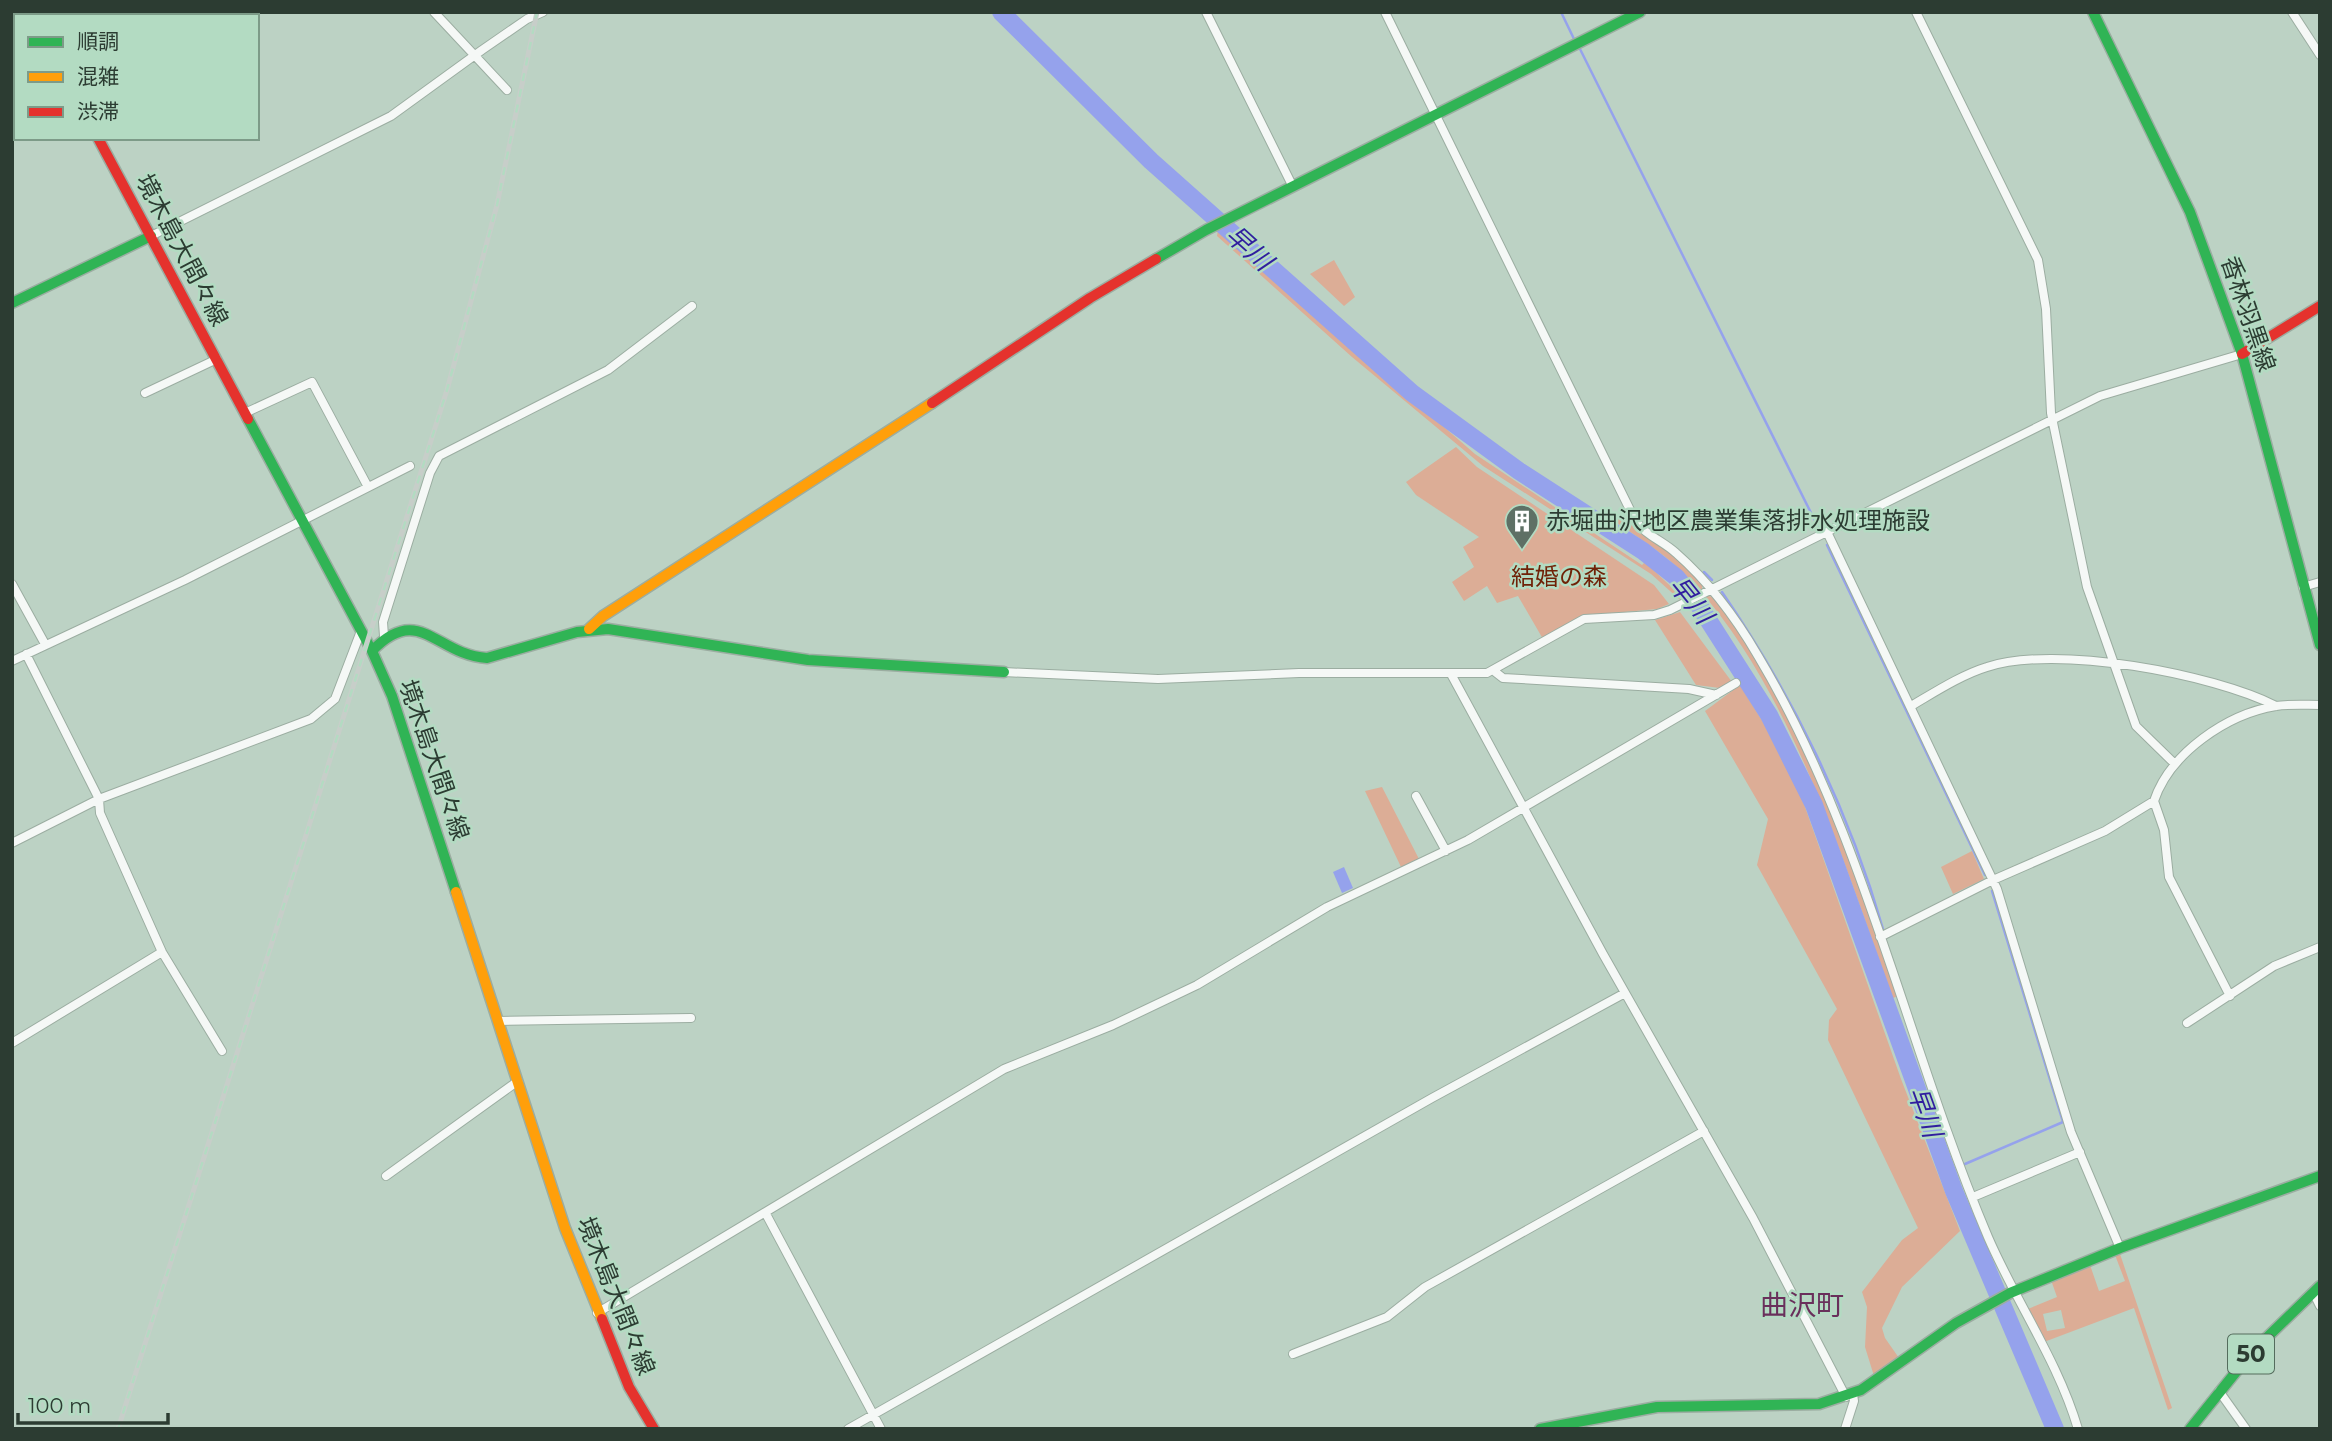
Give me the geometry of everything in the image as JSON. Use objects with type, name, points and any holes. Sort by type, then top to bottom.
[{"type":"main road","points":[[589,629],[603,616],[830,472],[1090,298],[1235,214],[1640,12]]},
{"type":"main road","name":"香林羽黒線","points":[[2093,12],[2190,212],[2242,354],[2320,645]]},
{"type":"main road","name":"境木島大間々線","points":[[99,140],[372,651],[392,696],[565,1228],[629,1387],[654,1429]]},
{"type":"main road","points":[[12,303],[151,236]]},
{"type":"main road","points":[[2242,354],[2320,306]]},
{"type":"main road","points":[[372,651],[384,636],[397,631],[423,632],[468,657],[486,658],[589,629],[807,660],[1004,672]]},
{"type":"main road","points":[[1540,1429],[1570,1426],[1657,1407],[1756,1403],[1801,1406],[1849,1396],[1988,1304],[2013,1292],[2120,1248],[2320,1176]]},
{"type":"main road","name":"50","points":[[2190,1429],[2219,1391],[2275,1328],[2316,1289]]},
{"type":"street","points":[[435,12],[508,90]]},
{"type":"street","points":[[151,236],[391,116],[527,19],[543,12]]},
{"type":"street","points":[[1206,12],[1292,185]]},
{"type":"street","points":[[1385,12],[1635,520],[1643,531],[1675,552],[1709,590],[1752,646],[1787,710],[1832,806],[1938,1106],[1988,1237],[2067,1397],[2078,1429]]},
{"type":"street","points":[[1916,12],[2038,260],[2046,309],[2052,420],[2087,587],[2136,726],[2175,764]]},
{"type":"street","points":[[2292,12],[2320,55]]},
{"type":"street","points":[[384,636],[383,622],[430,473],[439,456],[608,370],[692,306]]},
{"type":"street","points":[[1004,672],[1158,678],[1299,673],[1451,674],[1494,671],[1584,619],[1654,615],[1682,604],[2110,392],[2242,354]]},
{"type":"street","points":[[145,393],[216,359]]},
{"type":"street","points":[[245,413],[312,382],[368,486]]},
{"type":"street","points":[[12,661],[185,580],[410,466]]},
{"type":"street","points":[[1827,532],[1993,880],[2080,1152],[2120,1248]]},
{"type":"street","points":[[2304,587],[2320,582]]},
{"type":"street","points":[[12,584],[45,644]]},
{"type":"street","points":[[12,844],[99,799],[311,719],[335,699],[361,631]]},
{"type":"street","points":[[26,654],[99,799],[100,813],[162,951],[181,989],[222,1051]]},
{"type":"street","points":[[1911,706],[1986,667],[2025,660],[2112,661],[2190,678],[2276,706]]},
{"type":"street","points":[[1494,671],[1503,678],[1689,689],[1716,695]]},
{"type":"street","points":[[1451,674],[1625,993],[1754,1218],[1854,1401],[1845,1429]]},
{"type":"street","points":[[597,1313],[1004,1069],[1113,1025],[1198,985],[1327,907],[1446,851],[1736,683]]},
{"type":"street","points":[[1880,937],[1993,880],[2105,831],[2154,801],[2175,764],[2191,748],[2228,724],[2276,706],[2320,705]]},
{"type":"street","points":[[1416,796],[1446,851]]},
{"type":"street","points":[[2154,801],[2164,830],[2169,877],[2230,996]]},
{"type":"street","points":[[2187,1023],[2274,966],[2320,947]]},
{"type":"street","points":[[12,1043],[162,951]]},
{"type":"street","points":[[848,1429],[1432,1098],[1625,993]]},
{"type":"street","points":[[498,1021],[691,1018]]},
{"type":"street","points":[[386,1176],[518,1081]]},
{"type":"street","points":[[1293,1354],[1387,1317],[1425,1287],[1704,1131]]},
{"type":"street","points":[[1973,1197],[2080,1152]]},
{"type":"street","points":[[766,1214],[881,1429]]},
{"type":"street","points":[[2316,1289],[2320,1306]]},
{"type":"street","points":[[2219,1391],[2246,1429]]},
{"type":"green space","points":[[1218,230],[1475,454],[1642,565],[1645,562],[1682,597],[1679,599],[1651,574],[1483,466],[1352,357],[1217,236]]},
{"type":"green space","points":[[1334,260],[1355,297],[1344,306],[1310,274]]},
{"type":"green space","name":"結婚の森","points":[[1456,447],[1477,467],[1654,585],[1669,604],[1657,609],[1581,616],[1543,639],[1518,596],[1497,603],[1487,586],[1464,601],[1452,582],[1474,567],[1463,547],[1479,537],[1416,495],[1406,482]]},
{"type":"green space","points":[[1604,507],[1666,548],[1703,584],[1702,588],[1728,616],[1765,674],[1789,718],[1830,810],[1898,996],[1893,998],[1813,783],[1761,678],[1731,630],[1687,576],[1664,556],[1601,513]]},
{"type":"green space","points":[[1680,612],[1732,682],[1720,688],[1696,685],[1655,620]]},
{"type":"green space","points":[[1740,685],[1776,743],[1804,804],[1901,1079],[1960,1231],[1902,1287],[1882,1328],[1885,1338],[1899,1358],[1874,1376],[1865,1347],[1867,1307],[1862,1292],[1902,1240],[1918,1228],[1828,1040],[1829,1020],[1837,1009],[1757,865],[1768,819],[1705,711]]},
{"type":"green space","points":[[1382,787],[1419,859],[1401,867],[1365,791]]},
{"type":"green space","points":[[1972,851],[1984,879],[1953,894],[1941,867]]},
{"type":"green space","points":[[2120,1254],[2172,1408],[2168,1410],[2134,1308],[2044,1342],[2028,1309],[2057,1297],[2051,1280],[2090,1265],[2099,1291],[2125,1281],[2115,1255]],"holes":[[[2061,1310],[2065,1328],[2047,1331],[2043,1314]]]},
{"type":"water","points":[[1344,867],[1353,888],[1342,893],[1333,872]]},
{"type":"waterway","name":"早川","points":[[1001,12],[1151,161],[1412,393],[1519,471],[1643,551],[1676,577],[1698,604],[1769,715],[1814,805],[1954,1191],[2055,1429]]},
{"type":"waterway","points":[[1561,12],[1574,39]]},
{"type":"waterway","points":[[1580,49],[1820,531]]},
{"type":"waterway","points":[[1827,545],[1985,875]]},
{"type":"waterway","points":[[1704,572],[1712,580]]},
{"type":"waterway","points":[[1722,592],[1772,671],[1816,754],[1853,840],[1883,929]]},
{"type":"waterway","points":[[1965,1164],[2063,1122],[1992,891]]},
{"type":"waterway","name":"早川","points":[[1954,1191],[1959,1189]]},
{"type":"railway","points":[[118,1429],[447,390],[497,205],[537,12]]},
{"type":"traffic: fast","points":[[1156,259],[1206,230],[1640,12]]},
{"type":"traffic: fast","points":[[2093,12],[2190,212],[2242,354],[2320,645]]},
{"type":"traffic: fast","points":[[12,303],[151,236]]},
{"type":"traffic: fast","points":[[248,419],[372,651],[392,696],[456,892]]},
{"type":"traffic: fast","points":[[372,651],[388,637],[403,631],[416,631],[469,655],[487,658],[577,632],[608,629],[808,660],[1004,672]]},
{"type":"traffic: fast","points":[[1540,1429],[1657,1407],[1819,1404],[1861,1390],[1956,1323],[2010,1293],[2120,1248],[2320,1176]]},
{"type":"traffic: fast","points":[[2190,1429],[2252,1352],[2320,1286]]},
{"type":"traffic: slow","points":[[589,629],[603,616],[932,403]]},
{"type":"traffic: slow","points":[[456,892],[565,1228],[602,1319]]},
{"type":"traffic: jam","points":[[99,140],[248,419]]},
{"type":"traffic: jam","points":[[932,403],[1090,298],[1156,259]]},
{"type":"traffic: jam","points":[[2242,354],[2320,306]]},
{"type":"traffic: jam","points":[[602,1319],[629,1387],[654,1429]]},
{"type":"place","name":"赤堀曲沢地区農業集落排水処理施設","points":[[1522,551]]},
{"type":"district","name":"曲沢町","points":[[1802,1305]]}]
